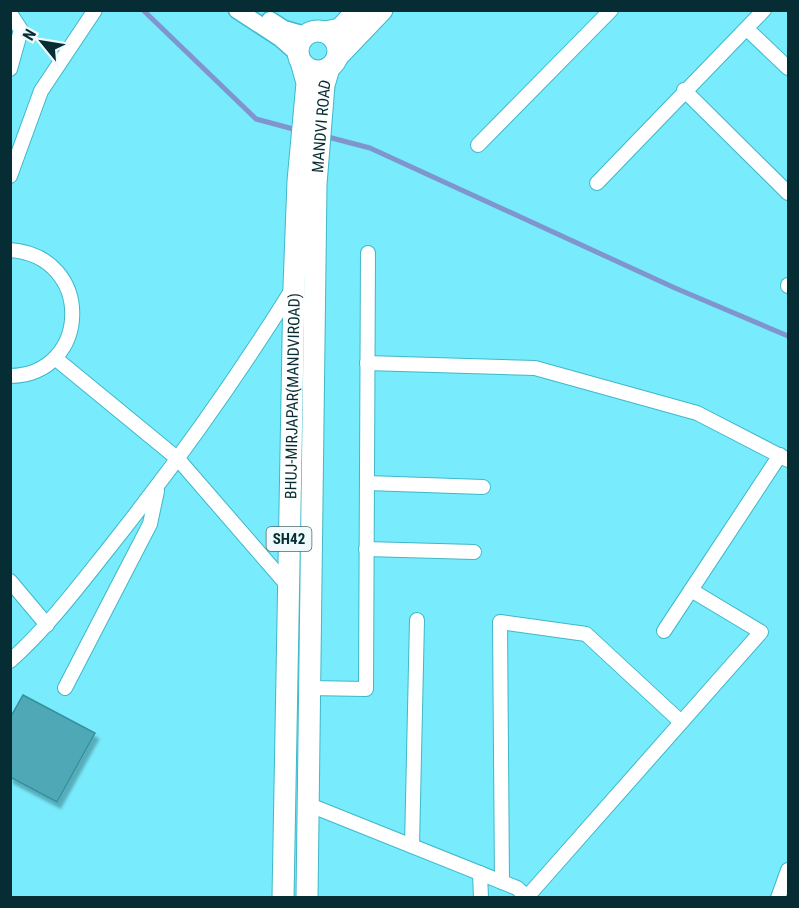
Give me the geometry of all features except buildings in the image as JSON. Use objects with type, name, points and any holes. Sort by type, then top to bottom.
[{"type":"main road","points":[[316,60],[358,10]]},
{"type":"main road","points":[[316,60],[382,10]]},
{"type":"main road","name":"MANDVI ROAD","points":[[307,182],[316,60]]},
{"type":"main road","name":"BHUJ-MIRJAPAR(MANDVIROAD)","points":[[283,897],[294,286],[307,182]]},
{"type":"main road","name":"BHUJ-MIRJAPAR(MANDVIROAD)","points":[[306,897],[309,688],[307,182]]},
{"type":"street","points":[[10,176],[41,91],[95,10]]},
{"type":"street","points":[[237,10],[316,60]]},
{"type":"street","points":[[254,10],[284,29],[316,60]]},
{"type":"street","points":[[478,145],[611,10]]},
{"type":"street","points":[[597,183],[684,90],[764,10]]},
{"type":"street","points":[[10,13],[21,30],[10,69]]},
{"type":"street","points":[[747,29],[789,68]]},
{"type":"street","points":[[684,90],[789,193]]},
{"type":"street","points":[[10,250],[33,254],[45,260],[64,279],[73,306],[72,327],[64,347],[55,358],[32,373],[10,376]]},
{"type":"street","points":[[309,688],[366,689],[368,253]]},
{"type":"street","points":[[10,661],[47,625],[158,486],[256,347],[294,286]]},
{"type":"street","points":[[55,358],[178,459],[288,586]]},
{"type":"street","points":[[368,363],[535,368],[697,413],[784,458],[664,631]]},
{"type":"street","points":[[367,483],[483,487]]},
{"type":"street","points":[[65,688],[150,524],[158,486]]},
{"type":"street","points":[[366,549],[474,552]]},
{"type":"street","points":[[10,581],[47,625]]},
{"type":"street","points":[[307,804],[517,888],[527,897],[761,632],[691,590]]},
{"type":"street","points":[[411,846],[417,620]]},
{"type":"street","points":[[502,882],[500,622],[586,633],[681,722]]},
{"type":"street","points":[[778,897],[789,870]]},
{"type":"street","points":[[480,873],[481,897]]},
{"type":"waterway","points":[[143,10],[256,119],[297,130]]},
{"type":"waterway","points":[[324,136],[370,148],[675,288],[788,336]]}]
